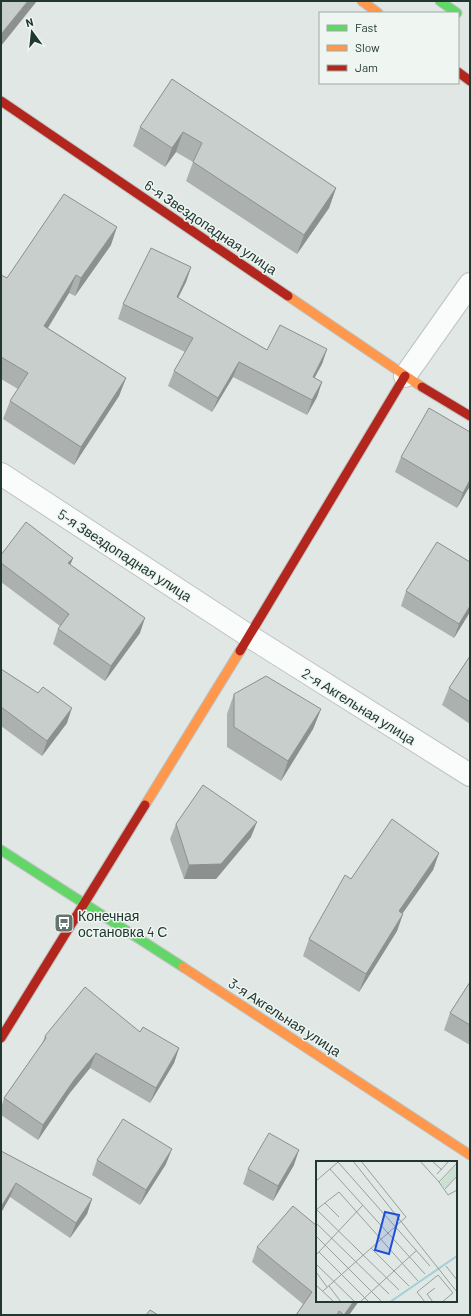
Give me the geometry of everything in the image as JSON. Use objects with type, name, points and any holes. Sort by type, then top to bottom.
[{"type":"street","points":[[362,1],[377,12]]},
{"type":"street","points":[[440,1],[456,12]]},
{"type":"street","points":[[459,73],[470,81]]},
{"type":"street","name":"6-я Звездопадная улица","points":[[1,101],[405,376],[470,416]]},
{"type":"street","points":[[1,1038],[249,636],[405,376],[470,284]]},
{"type":"street","name":"5-я Звездопадная улица","points":[[1,474],[249,636]]},
{"type":"street","name":"2-я Акгельная улица","points":[[249,636],[470,775]]},
{"type":"street","name":"3-я Акгельная улица","points":[[1,850],[85,903],[470,1155]]},
{"type":"building","points":[[1,1],[28,1],[2,33],[1,32]]},
{"type":"building","points":[[172,79],[336,188],[304,235],[193,162],[202,143],[183,132],[172,148],[140,127]]},
{"type":"building","points":[[64,194],[117,227],[81,278],[76,275],[44,326],[126,378],[81,447],[10,401],[28,373],[1,357],[1,275],[7,278]]},
{"type":"building","points":[[151,248],[191,267],[177,297],[267,350],[280,325],[327,349],[313,377],[322,382],[312,400],[239,362],[218,398],[174,371],[193,338],[123,304]]},
{"type":"building","points":[[429,408],[470,432],[470,480],[463,493],[401,457]]},
{"type":"building","points":[[26,522],[73,558],[68,563],[145,618],[111,666],[58,629],[69,614],[1,563],[1,555]]},
{"type":"building","points":[[437,542],[470,562],[470,606],[459,624],[406,591]]},
{"type":"building","points":[[470,656],[470,702],[449,688]]},
{"type":"building","points":[[1,669],[38,693],[43,687],[72,708],[47,741],[1,707]]},
{"type":"building","points":[[266,676],[321,709],[288,761],[234,727],[234,694]]},
{"type":"building","points":[[203,785],[257,822],[221,864],[189,865],[176,824]]},
{"type":"building","points":[[392,819],[439,853],[399,911],[403,914],[366,974],[309,939],[345,875],[351,879]]},
{"type":"building","points":[[470,982],[470,1025],[450,1013]]},
{"type":"building","points":[[85,987],[140,1032],[143,1027],[179,1048],[156,1088],[96,1053],[74,1080],[43,1125],[4,1098],[46,1038],[45,1036]]},
{"type":"building","points":[[123,1119],[172,1149],[146,1190],[97,1160]]},
{"type":"building","points":[[269,1133],[299,1150],[278,1186],[248,1169]]},
{"type":"building","points":[[1,1151],[92,1199],[76,1223],[16,1183],[1,1207]]},
{"type":"building","points":[[293,1206],[316,1225],[316,1302],[353,1302],[344,1315],[339,1311],[337,1315],[296,1315],[312,1292],[257,1247]]},
{"type":"building","points":[[150,1310],[158,1315],[146,1315]]},
{"type":"traffic: fast","points":[[440,1],[456,12]]},
{"type":"traffic: fast","points":[[1,850],[183,967]]},
{"type":"traffic: slow","points":[[362,1],[377,12]]},
{"type":"traffic: slow","points":[[288,296],[422,387]]},
{"type":"traffic: slow","points":[[145,805],[240,651]]},
{"type":"traffic: slow","points":[[183,967],[470,1155]]},
{"type":"traffic: jam","points":[[459,73],[470,81]]},
{"type":"traffic: jam","points":[[1,101],[288,296]]},
{"type":"traffic: jam","points":[[240,651],[405,376]]},
{"type":"traffic: jam","points":[[422,387],[470,416]]},
{"type":"traffic: jam","points":[[1,1038],[145,805]]},
{"type":"place","name":"Конечная остановка 4 С","points":[[64,923]]}]
